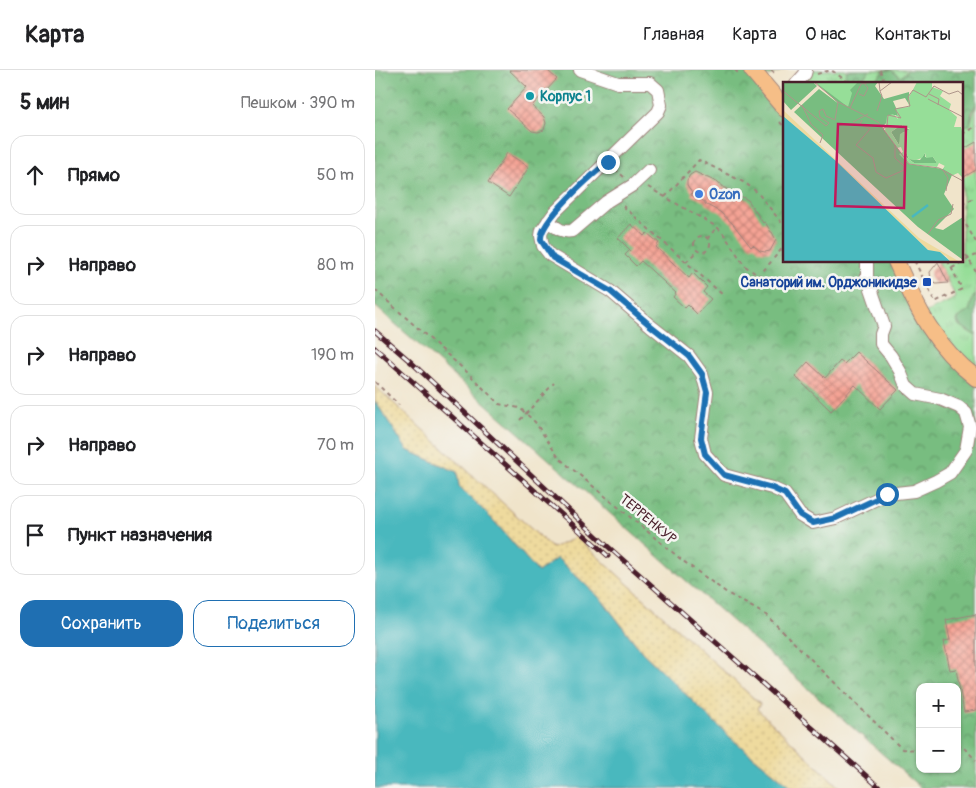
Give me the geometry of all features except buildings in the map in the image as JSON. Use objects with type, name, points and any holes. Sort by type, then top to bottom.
[{"type":"main road","points":[[753,70],[781,99]]},
{"type":"main road","points":[[895,262],[921,316],[943,347],[976,378]]},
{"type":"street","points":[[580,70],[618,83],[651,83],[659,90],[661,105],[658,112],[555,212],[542,230],[541,240],[553,258],[610,291],[689,356],[702,374],[707,392],[701,438],[705,454],[724,475],[772,488],[785,494],[800,515],[813,523],[836,518],[887,494],[914,491],[936,482],[950,473],[966,450],[970,427],[966,413],[959,407],[940,399],[915,394],[906,386],[901,371],[881,344],[881,334],[885,326],[867,277],[867,262]]},
{"type":"street","points":[[797,82],[806,70]]},
{"type":"street","points":[[548,221],[560,230],[565,232],[572,231],[613,197],[633,185],[649,170]]},
{"type":"path","points":[[771,70],[776,75]]},
{"type":"path","points":[[806,70],[815,75],[831,70],[848,82]]},
{"type":"path","points":[[880,70],[884,82]]},
{"type":"path","points":[[963,133],[976,126]]},
{"type":"path","points":[[783,224],[757,192],[745,183],[699,160],[665,197],[717,227],[745,266],[759,276],[783,247]]},
{"type":"path","points":[[963,203],[976,196]]},
{"type":"path","points":[[613,197],[723,296]]},
{"type":"path","points":[[963,220],[976,242]]},
{"type":"path","points":[[707,239],[717,227]]},
{"type":"path","points":[[701,236],[707,239],[710,245],[707,250],[703,252],[697,250],[694,245],[696,238],[701,236]]},
{"type":"path","points":[[686,262],[697,250]]},
{"type":"path","points":[[963,250],[976,272]]},
{"type":"path","points":[[963,262],[976,255]]},
{"type":"path","points":[[915,262],[935,302],[962,289],[949,262]]},
{"type":"path","points":[[952,268],[963,262]]},
{"type":"path","points":[[375,290],[468,373],[499,404],[520,408],[526,413]]},
{"type":"path","points":[[375,382],[399,404]]},
{"type":"path","points":[[519,420],[554,383]]},
{"type":"path","name":"ТЕРРЕНКУР","points":[[526,413],[535,422],[559,458],[683,561],[727,593],[766,615],[902,749],[916,750]]},
{"type":"path","points":[[961,746],[976,760]]},
{"type":"green space","points":[[375,70],[784,70],[759,79],[783,107],[783,262],[895,262],[918,308],[976,375],[976,788],[921,788],[375,306]]},
{"type":"green space","points":[[807,70],[847,70],[845,80],[846,82],[806,82]]},
{"type":"green space","points":[[847,70],[870,70],[858,82],[846,82],[845,80]]},
{"type":"green space","points":[[870,70],[884,70],[875,82],[859,82]]},
{"type":"green space","points":[[884,70],[891,70],[900,77],[908,70],[976,71],[976,104],[972,112],[970,126],[963,126],[963,82],[875,82]]},
{"type":"green space","points":[[891,70],[908,70],[900,77]]},
{"type":"green space","points":[[976,104],[976,295],[973,297],[969,311],[958,318],[957,321],[958,325],[976,336],[976,375],[922,314],[956,298],[938,262],[963,262],[963,126],[970,125]]},
{"type":"green space","points":[[976,295],[976,336],[958,324],[958,319],[969,311],[973,297]]},
{"type":"sand","points":[[375,386],[552,548],[573,539],[575,536],[760,704],[757,709],[840,788],[792,788],[733,740],[642,652],[602,600],[557,558],[538,572],[494,521],[459,486],[457,472],[407,450],[375,401]]},
{"type":"water","points":[[375,401],[407,450],[457,472],[459,486],[494,521],[538,572],[557,558],[602,600],[642,652],[733,740],[792,788],[375,788]]},
{"type":"railway","points":[[375,331],[412,363],[604,543],[880,788]]},
{"type":"railway","points":[[375,348],[608,556]]},
{"type":"place","name":"Корпус 1","points":[[530,96]]},
{"type":"place","name":"Ozon","points":[[699,194]]},
{"type":"place","name":"Санаторий им. Орджоникидзе","points":[[927,282]]},
{"type":"route","points":[[608,162],[555,212],[542,230],[541,240],[543,246],[553,258],[610,291],[689,356],[702,374],[707,392],[701,438],[705,454],[724,475],[772,488],[785,494],[800,515],[813,523],[836,518],[887,494]]}]
